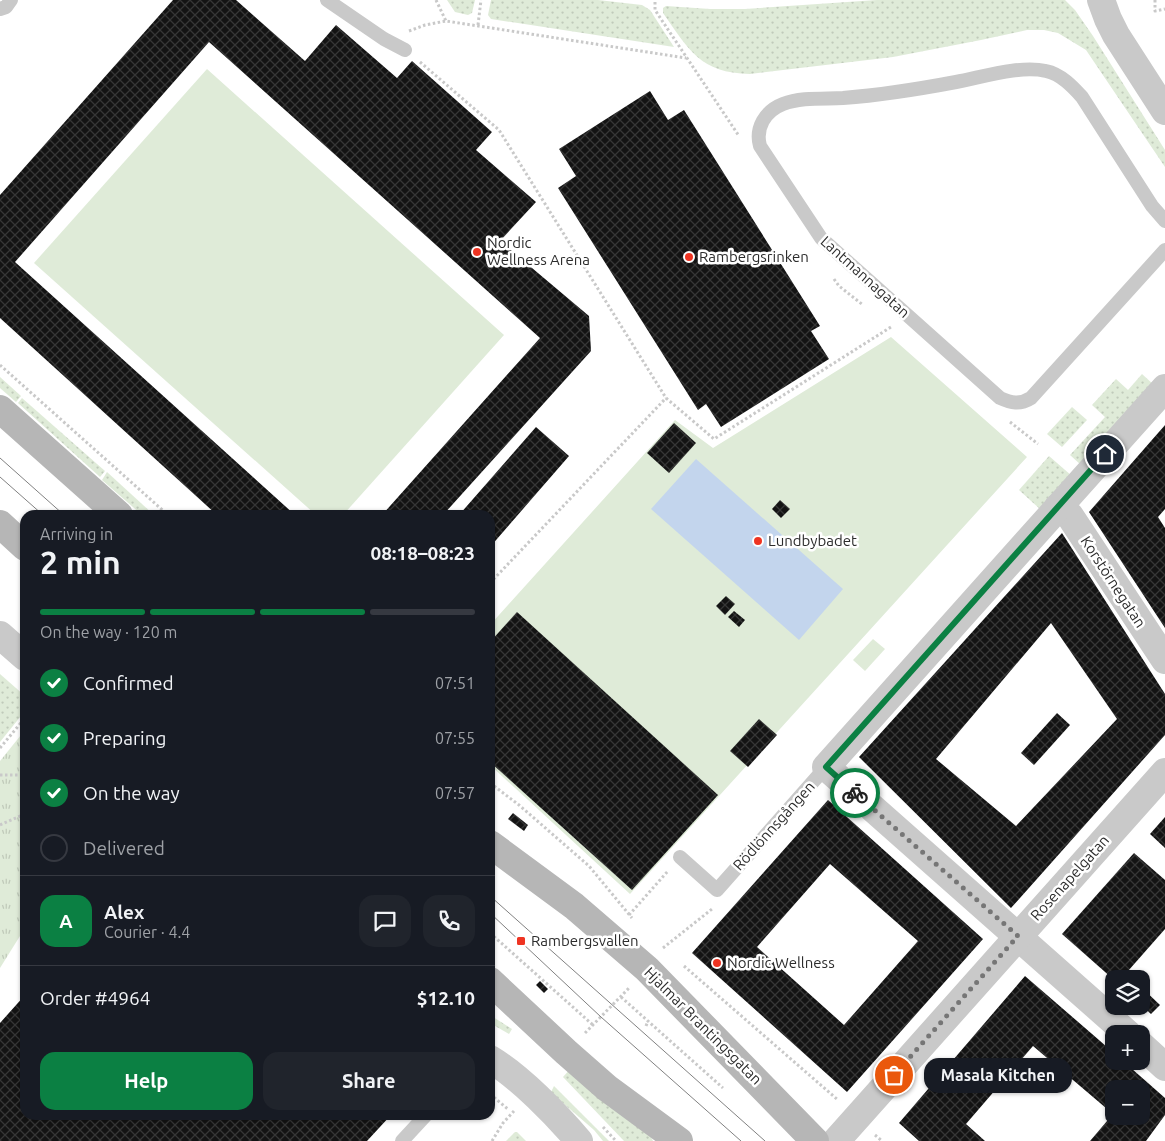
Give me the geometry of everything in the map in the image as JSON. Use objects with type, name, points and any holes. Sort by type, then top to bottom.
[{"type":"main road","points":[[0,408],[113,510]]},
{"type":"main road","points":[[0,524],[20,542]]},
{"type":"main road","name":"Hjalmar Brantingsgatan","points":[[495,848],[574,906],[646,969],[815,1141]]},
{"type":"main road","points":[[495,985],[607,1088],[659,1132],[679,1141]]},
{"type":"street","points":[[1101,0],[1116,35],[1165,111]]},
{"type":"street","name":"Rödlönnsgången","points":[[826,767],[1165,388]]},
{"type":"street","name":"Korstörnegatan","points":[[1058,507],[1070,516],[1165,660]]},
{"type":"street","points":[[0,634],[20,652]]},
{"type":"street","points":[[826,767],[1118,1025]]},
{"type":"street","name":"Rosenapelgatan","points":[[836,1141],[856,1116],[1165,772]]},
{"type":"street","points":[[1150,1053],[1165,1067]]},
{"type":"street","points":[[495,1062],[506,1068],[579,1141]]},
{"type":"lane","points":[[0,9],[6,7],[11,0]]},
{"type":"lane","points":[[327,0],[384,39],[405,50]]},
{"type":"lane","name":"Lantmannagatan","points":[[1165,221],[1152,206],[1082,98],[1072,86],[1048,71],[1033,69],[919,89],[858,97],[793,102],[781,105],[763,120],[758,129],[760,146],[820,238],[1000,398],[1009,402],[1025,402],[1031,398],[1165,250]]},
{"type":"lane","name":"Rödlönnsgången","points":[[680,856],[717,890],[826,767]]},
{"type":"lane","points":[[402,1141],[421,1120]]},
{"type":"path","points":[[436,0],[446,21]]},
{"type":"path","points":[[478,26],[481,0]]},
{"type":"path","points":[[1154,0],[1155,11],[1165,10]]},
{"type":"path","points":[[425,25],[446,21],[686,58]]},
{"type":"path","points":[[405,50],[499,130],[666,398],[714,439],[891,327]]},
{"type":"path","points":[[0,365],[162,510]]},
{"type":"path","points":[[495,578],[666,398]]},
{"type":"path","points":[[0,748],[20,724]]},
{"type":"path","points":[[0,775],[20,775]]},
{"type":"path","points":[[495,787],[519,805],[589,866],[634,920]]},
{"type":"path","points":[[0,825],[20,816]]},
{"type":"path","points":[[629,915],[680,856]]},
{"type":"path","points":[[566,1052],[620,997],[664,948],[712,909]]},
{"type":"path","points":[[495,936],[571,1003],[593,1025]]},
{"type":"path","points":[[658,942],[670,953]]},
{"type":"path","points":[[682,964],[882,1141]]},
{"type":"path","points":[[620,997],[726,1090]]},
{"type":"path","points":[[646,1026],[648,1021]]},
{"type":"path","points":[[492,1141],[503,1123],[531,1092]]},
{"type":"path","points":[[495,1098],[512,1113]]},
{"type":"green space","points":[[447,0],[475,0],[472,13],[468,15],[455,12]]},
{"type":"green space","points":[[491,0],[598,0],[642,5],[650,10],[674,47],[491,19],[488,15]]},
{"type":"green space","points":[[877,0],[1065,0],[1075,10],[1093,36],[1165,150],[1165,167],[1086,50],[1058,33],[1044,30],[1027,30],[893,57],[750,74],[733,73],[707,64],[689,48],[663,13],[663,8],[666,6],[745,9]]},
{"type":"green space","points":[[207,69],[504,335],[347,510],[310,510],[34,263]]},
{"type":"green space","name":"Lundbybadet","points":[[891,337],[1027,457],[630,894],[495,770],[495,619],[675,420],[713,448]]},
{"type":"green space","points":[[1142,374],[1154,385],[1081,465],[1070,455],[1105,417],[1092,405],[1116,379],[1128,390]]},
{"type":"green space","points":[[0,377],[21,396],[16,402],[0,388]]},
{"type":"green space","points":[[22,398],[105,471],[100,477],[18,403]]},
{"type":"green space","points":[[1072,407],[1087,420],[1062,447],[1047,434]]},
{"type":"green space","points":[[1049,456],[1072,476],[1041,510],[1019,490]]},
{"type":"green space","points":[[107,472],[149,510],[136,510],[102,480]]},
{"type":"green space","points":[[873,639],[885,649],[865,671],[853,660]]},
{"type":"green space","points":[[0,674],[20,692],[20,717],[0,742]]},
{"type":"green space","points":[[20,736],[20,936],[0,968],[0,761]]},
{"type":"green space","points":[[495,1018],[512,1029],[509,1034],[495,1026]]},
{"type":"green space","points":[[571,1068],[651,1137],[653,1141],[624,1141],[563,1077]]},
{"type":"green space","points":[[554,1086],[609,1141],[603,1141],[594,1130],[551,1092]]},
{"type":"green space","points":[[517,1132],[526,1141],[506,1141]]},
{"type":"water","points":[[696,459],[843,589],[799,640],[651,509]]},
{"type":"building","name":"Nordic Wellness Arena","points":[[173,0],[236,0],[305,61],[336,25],[397,78],[412,61],[492,132],[476,150],[536,202],[500,241],[589,316],[591,351],[448,510],[386,510],[540,338],[209,42],[15,262],[289,510],[211,510],[0,318],[0,195]]},
{"type":"building","name":"Rambergsrinken","points":[[650,91],[668,120],[684,110],[820,326],[811,331],[829,359],[721,427],[706,404],[698,410],[558,188],[576,176],[559,149]]},
{"type":"building","points":[[674,423],[696,443],[669,473],[647,453]]},
{"type":"building","points":[[1165,425],[1165,509],[1158,517],[1165,528],[1165,628],[1089,512]]},
{"type":"building","points":[[536,427],[569,456],[495,541],[495,510],[463,510]]},
{"type":"building","points":[[780,500],[790,509],[781,518],[772,509]]},
{"type":"building","points":[[1062,533],[1165,694],[1165,735],[1011,908],[859,757]],"holes":[[[1051,623],[1117,719],[1016,826],[936,759]]]},
{"type":"building","points":[[726,596],[735,604],[725,615],[716,606]]},
{"type":"building","points":[[734,611],[745,620],[739,627],[728,617]]},
{"type":"building","points":[[517,612],[718,795],[632,890],[495,767],[495,636]]},
{"type":"building","points":[[1057,713],[1070,725],[1034,765],[1021,753]]},
{"type":"building","points":[[759,719],[777,735],[748,767],[730,751]]},
{"type":"building","points":[[828,800],[983,939],[847,1092],[692,953]],"holes":[[[830,864],[918,941],[844,1025],[757,947]]]},
{"type":"building","points":[[513,813],[528,825],[524,831],[508,819]]},
{"type":"building","points":[[1165,817],[1165,848],[1150,834]]},
{"type":"building","points":[[1134,853],[1165,880],[1165,929],[1129,970],[1105,970],[1105,972],[1062,934]]},
{"type":"building","points":[[1025,976],[1105,1045],[1105,1070],[1133,1070],[1145,1080],[1105,1080],[1105,1107],[1033,1046],[966,1124],[985,1141],[919,1141],[899,1123]]},
{"type":"building","points":[[540,981],[548,989],[544,993],[536,985]]},
{"type":"building","points":[[1150,996],[1160,1005],[1150,1013]]},
{"type":"building","points":[[20,1001],[20,1120],[386,1120],[367,1141],[0,1141],[0,1023]]},
{"type":"building","points":[[1150,1085],[1165,1098],[1165,1115],[1146,1141],[1090,1141],[1105,1123],[1105,1125],[1150,1125]]},
{"type":"tram line","points":[[0,458],[58,510]]},
{"type":"tram line","points":[[0,477],[37,510]]},
{"type":"tram line","points":[[495,900],[765,1141]]},
{"type":"tram line","points":[[495,918],[601,1017],[741,1141]]},
{"type":"way so far","points":[[855,793],[1018,936],[894,1075]]},
{"type":"place","name":"Nordic Wellness Arena","points":[[477,252]]},
{"type":"place","name":"Rambergsrinken","points":[[689,257]]},
{"type":"place","name":"Lundbybadet","points":[[758,541]]},
{"type":"place","name":"Rambergsvallen","points":[[521,941]]},
{"type":"place","name":"Nordic Wellness","points":[[717,963]]},
{"type":"place","name":"Masala Kitchen","points":[[894,1075]]},
{"type":"route","points":[[855,793],[826,767],[1105,454]]}]
